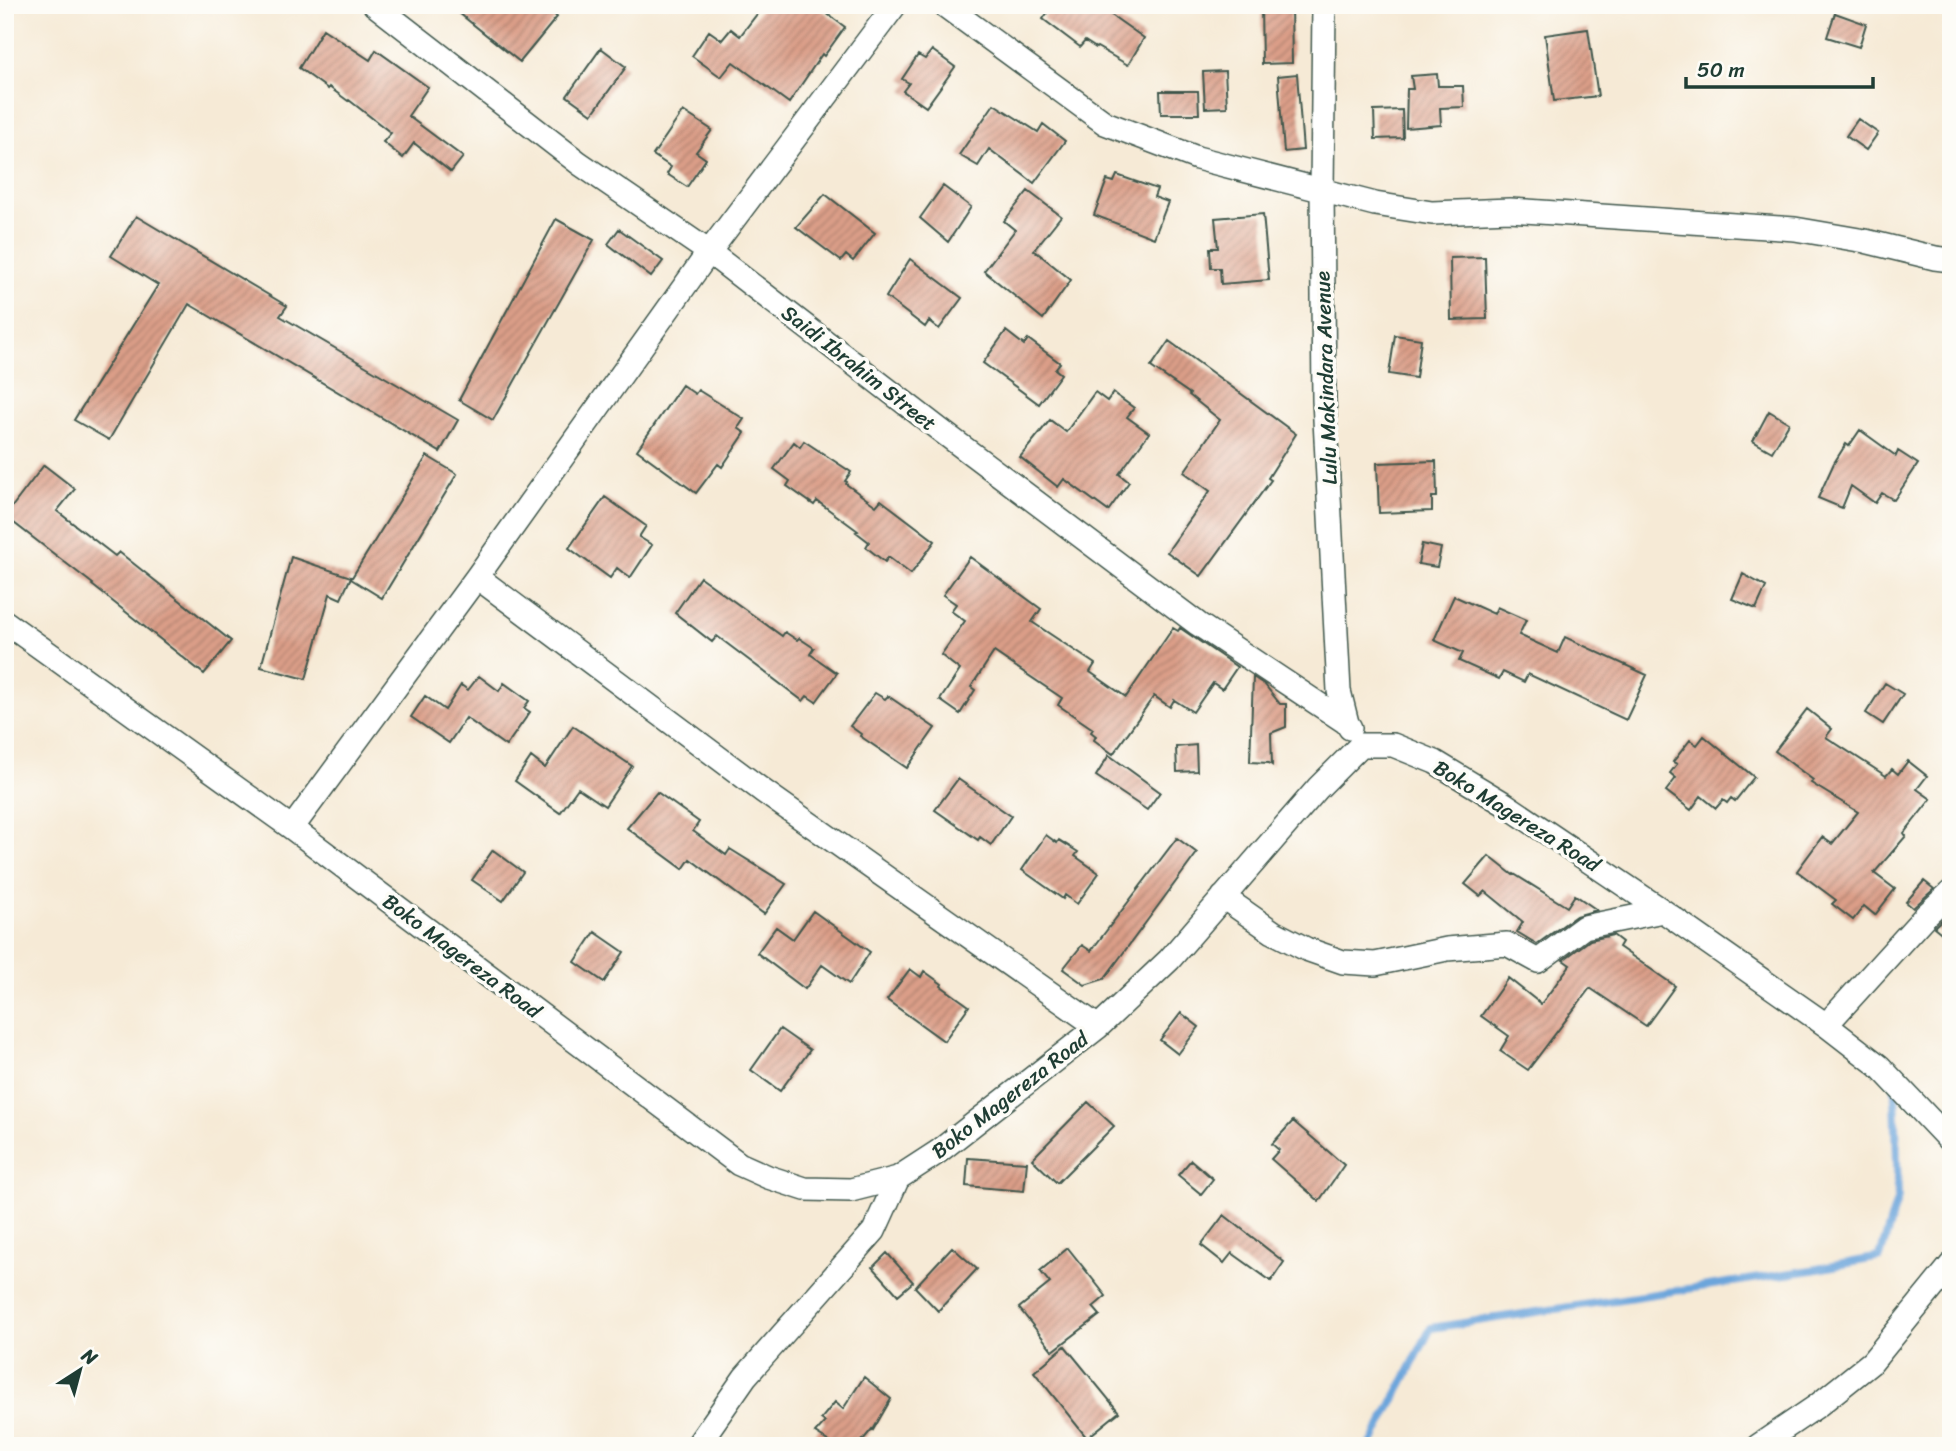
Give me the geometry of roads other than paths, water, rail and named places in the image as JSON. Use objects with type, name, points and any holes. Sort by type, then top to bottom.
[{"type":"street","name":"Saidi Ibrahim Street","points":[[375,5],[579,163],[709,252],[1198,624],[1347,723]]},
{"type":"street","points":[[292,828],[477,577],[709,252],[895,5]]},
{"type":"street","points":[[944,5],[1105,123],[1197,158],[1376,204],[1432,213],[1510,210],[1795,229],[1951,260]]},
{"type":"street","name":"Lulu Makindara Avenue","points":[[1324,5],[1324,400],[1339,691],[1347,723],[1361,745]]},
{"type":"street","points":[[477,577],[763,791],[1098,1027]]},
{"type":"street","name":"Boko Magereza Road","points":[[5,622],[292,828],[739,1164],[805,1189],[851,1190],[898,1178],[938,1152],[1098,1027],[1169,960],[1318,788],[1361,745],[1393,745],[1435,762],[1503,803],[1826,1025],[1878,1066],[1951,1142]]},
{"type":"street","points":[[1826,1025],[1926,915],[1951,892]]},
{"type":"street","points":[[1223,897],[1273,932],[1307,949],[1343,962],[1375,964],[1447,948],[1507,944],[1538,961],[1584,927],[1663,911]]},
{"type":"street","points":[[697,1446],[745,1377],[874,1231],[898,1178]]},
{"type":"street","points":[[1758,1446],[1816,1406],[1872,1362],[1951,1265]]},
{"type":"waterway","points":[[1370,1446],[1431,1328],[1812,1270],[1880,1257],[1898,1197],[1895,1090]]}]
